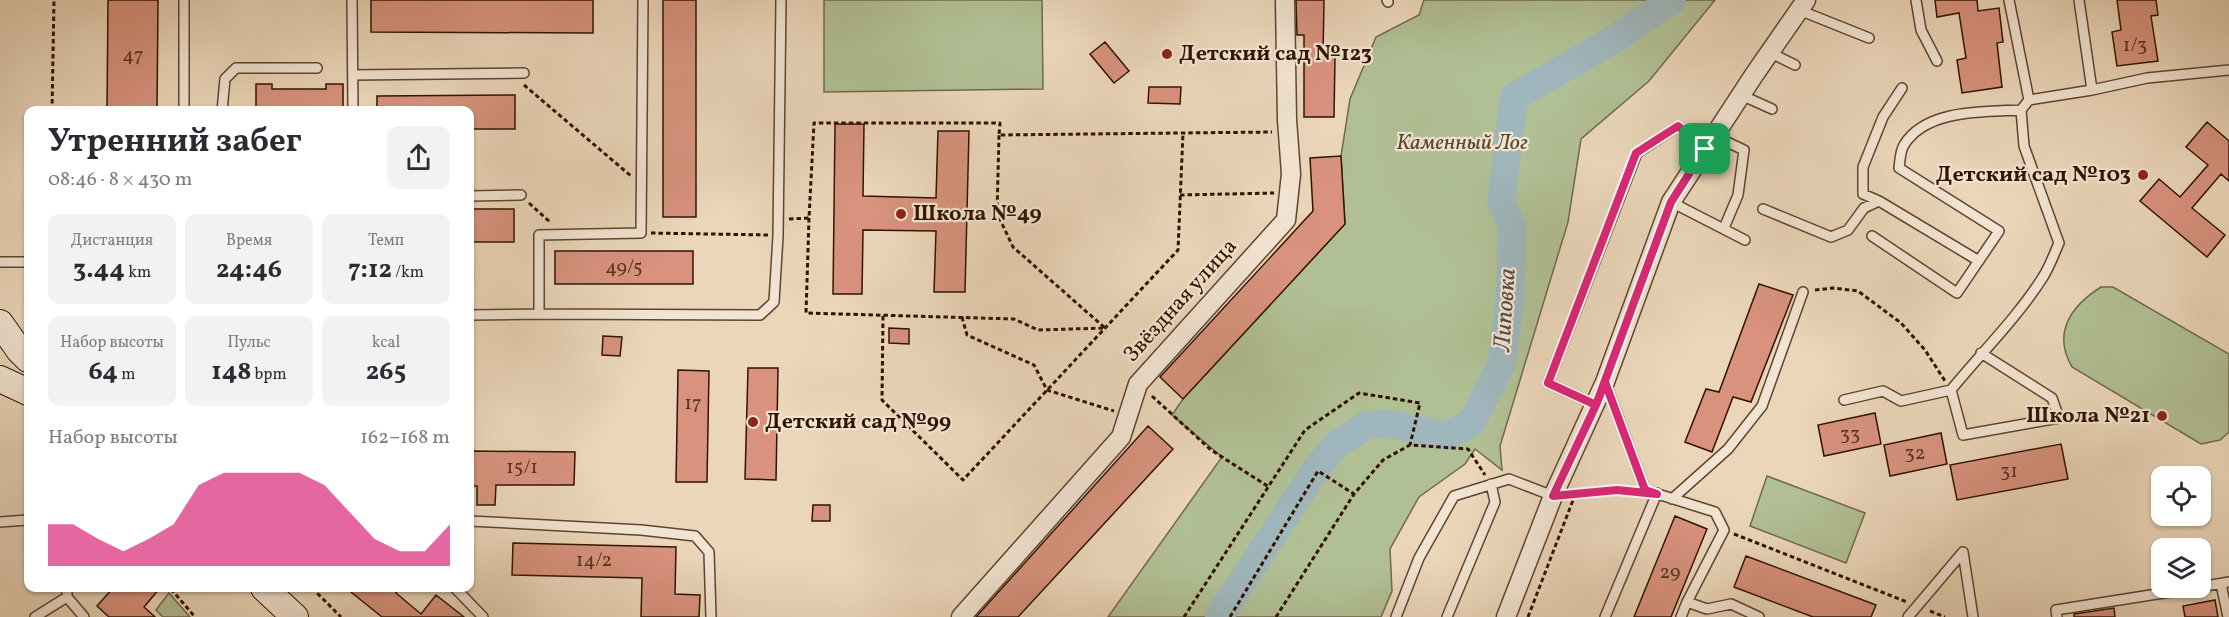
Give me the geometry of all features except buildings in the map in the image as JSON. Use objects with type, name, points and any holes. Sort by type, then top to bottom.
[{"type":"main road","points":[[0,323],[24,355]]},
{"type":"main road","points":[[0,367],[24,369]]},
{"type":"main road","points":[[0,380],[24,390]]},
{"type":"main road","points":[[268,592],[295,617]]},
{"type":"street","name":"Звёздная улица","points":[[961,617],[1121,437],[1138,384],[1286,220],[1291,174],[1285,0]]},
{"type":"street","points":[[1506,617],[1553,496],[1596,405],[1671,202],[1769,52],[1803,5]]},
{"type":"lane","points":[[184,0],[184,106]]},
{"type":"lane","points":[[352,0],[353,106]]},
{"type":"lane","points":[[539,315],[539,235],[641,233],[643,0]]},
{"type":"lane","points":[[474,315],[760,315],[774,302],[778,236],[781,0]]},
{"type":"lane","points":[[1916,0],[1920,30],[1937,61]]},
{"type":"lane","points":[[2009,0],[2029,100]]},
{"type":"lane","points":[[2079,0],[2092,90]]},
{"type":"lane","points":[[1803,5],[1869,38]]},
{"type":"lane","points":[[1769,52],[1795,64]]},
{"type":"lane","points":[[222,106],[225,79],[236,68],[317,68]]},
{"type":"lane","points":[[1844,400],[1883,391],[1901,401],[1951,390],[2007,327],[2044,274],[2059,243],[2024,146],[2021,110],[2029,100],[2147,78],[2229,70]]},
{"type":"lane","points":[[353,75],[524,74]]},
{"type":"lane","points":[[1902,88],[1883,117],[1863,167],[1863,194],[1879,201],[1979,261]]},
{"type":"lane","points":[[1741,95],[1772,109]]},
{"type":"lane","points":[[1872,236],[1957,293],[1999,231],[1899,168],[1902,147],[1917,129],[1953,115],[2021,110]]},
{"type":"lane","points":[[1596,405],[1548,383],[1636,153],[1678,126],[1709,142],[1744,150],[1738,195],[1724,228]]},
{"type":"lane","points":[[474,196],[521,195]]},
{"type":"lane","points":[[1763,209],[1831,237],[1848,230],[1864,208],[1879,201]]},
{"type":"lane","points":[[1671,202],[1745,240]]},
{"type":"lane","points":[[0,262],[24,262]]},
{"type":"lane","points":[[1672,499],[1728,449],[1762,406],[1803,292]]},
{"type":"lane","points":[[1951,390],[1963,435],[2059,418],[2052,398],[1981,354]]},
{"type":"lane","points":[[1605,382],[1645,490],[1715,512],[1724,530],[1687,602],[1682,617]]},
{"type":"lane","points":[[1396,617],[1419,558],[1454,496],[1509,479],[1553,496]]},
{"type":"lane","points":[[1447,617],[1495,502],[1491,484]]},
{"type":"lane","points":[[1605,617],[1657,494]]},
{"type":"lane","points":[[0,522],[24,520]]},
{"type":"lane","points":[[474,521],[641,530],[695,536],[709,552],[711,617]]},
{"type":"lane","points":[[1908,617],[1963,552],[1973,617]]},
{"type":"lane","points":[[2225,583],[2228,617]]},
{"type":"lane","points":[[35,617],[67,592],[84,617]]},
{"type":"lane","points":[[459,592],[483,617]]},
{"type":"lane","points":[[2057,617],[2056,610],[2151,595]]},
{"type":"lane","points":[[1687,602],[1707,609],[1731,604],[1759,617]]},
{"type":"path","points":[[52,106],[54,0]]},
{"type":"path","points":[[511,73],[641,185]]},
{"type":"path","points":[[814,123],[1000,123],[997,213],[1012,247],[1105,328],[1038,330],[1014,319],[806,313],[814,123]]},
{"type":"path","points":[[999,135],[1288,132]]},
{"type":"path","points":[[883,316],[882,400],[963,480],[1178,250],[1183,133]]},
{"type":"path","points":[[1180,195],[1289,193]]},
{"type":"path","points":[[521,195],[564,235]]},
{"type":"path","points":[[641,233],[778,236],[790,217],[809,218]]},
{"type":"path","points":[[1803,292],[1833,288],[1858,291],[1901,323],[1925,350],[1951,390]]},
{"type":"path","points":[[962,317],[967,335],[1034,365],[1047,390],[1128,416]]},
{"type":"path","points":[[1138,384],[1211,450],[1269,487]]},
{"type":"path","points":[[1184,617],[1305,430],[1359,393],[1420,403],[1410,445]]},
{"type":"path","points":[[1276,617],[1354,494],[1383,460],[1410,445],[1468,449],[1491,484]]},
{"type":"path","points":[[1230,617],[1318,471],[1354,494]]},
{"type":"path","points":[[1553,496],[1617,490],[1657,494]]},
{"type":"path","points":[[1528,617],[1575,495]]},
{"type":"path","points":[[1724,530],[1945,617]]},
{"type":"path","points":[[173,592],[195,617]]},
{"type":"path","points":[[316,592],[341,617]]},
{"type":"green space","points":[[824,0],[1042,0],[1043,89],[824,92]]},
{"type":"green space","name":"Каменный Лог","points":[[1424,0],[1715,0],[1649,81],[1581,139],[1568,222],[1500,446],[1502,470],[1475,449],[1465,464],[1419,497],[1390,549],[1392,591],[1381,617],[1108,617],[1222,457],[1172,415],[1183,399],[1345,224],[1341,156],[1350,99],[1376,37],[1419,15]]},
{"type":"green space","points":[[2101,287],[2113,287],[2229,354],[2229,432],[2220,440],[2201,444],[2072,367],[2066,355],[2064,332],[2073,312],[2090,294]]},
{"type":"green space","points":[[1767,476],[1865,513],[1846,563],[1750,526]]},
{"type":"green space","points":[[169,593],[190,617],[163,617],[156,610]]},
{"type":"waterway","name":"Липовка","points":[[1219,617],[1316,469],[1336,445],[1367,425],[1391,424],[1446,436],[1471,423],[1502,363],[1510,296],[1512,226],[1501,202],[1514,97],[1610,42],[1672,0]]},
{"type":"place","name":"Детский сад №123","points":[[1167,54]]},
{"type":"place","name":"Детский сад №103","points":[[2143,175]]},
{"type":"place","name":"Школа №49","points":[[901,214]]},
{"type":"place","name":"Школа №21","points":[[2162,416]]},
{"type":"place","name":"Детский сад №99","points":[[753,422]]},
{"type":"route","points":[[1705,149],[1671,202],[1596,405],[1553,496],[1617,490],[1657,494],[1645,490],[1605,382],[1596,405],[1548,383],[1636,153],[1678,126],[1705,149]]}]
